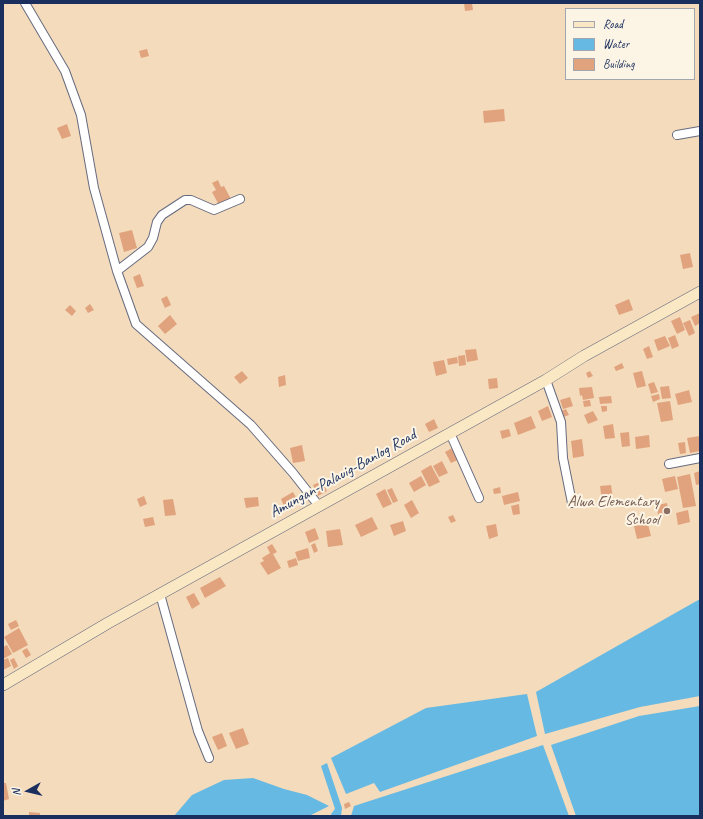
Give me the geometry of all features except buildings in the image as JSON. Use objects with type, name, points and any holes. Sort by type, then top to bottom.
[{"type":"main road","name":"Amungan-Palauig-Banlog Road","points":[[3,685],[160,594],[546,380],[584,356],[700,292]]},
{"type":"street","points":[[25,3],[65,72],[81,114],[94,188],[117,272],[136,324],[251,425],[293,473],[319,506]]},
{"type":"street","points":[[676,135],[700,131]]},
{"type":"street","points":[[117,272],[148,247],[153,238],[157,222],[162,215],[185,200],[191,200],[214,210],[240,199]]},
{"type":"street","points":[[546,380],[561,422],[563,458],[572,503]]},
{"type":"street","points":[[450,433],[479,498]]},
{"type":"street","points":[[669,464],[700,458]]},
{"type":"street","points":[[160,594],[198,731],[209,758]]},
{"type":"water","points":[[700,599],[700,696],[640,707],[545,734],[536,692]]},
{"type":"water","points":[[527,694],[537,736],[380,792],[374,783],[346,794],[331,758],[426,708]]},
{"type":"water","points":[[700,706],[700,816],[576,816],[551,745],[639,716]]},
{"type":"water","points":[[543,745],[569,816],[351,816],[354,806]]},
{"type":"water","points":[[327,763],[342,808],[341,816],[332,816],[331,814],[335,809],[321,766]]},
{"type":"water","points":[[253,778],[307,795],[329,806],[309,816],[174,816],[192,795],[224,780]]},
{"type":"place","name":"Alwa Elementary School","points":[[667,511]]}]
